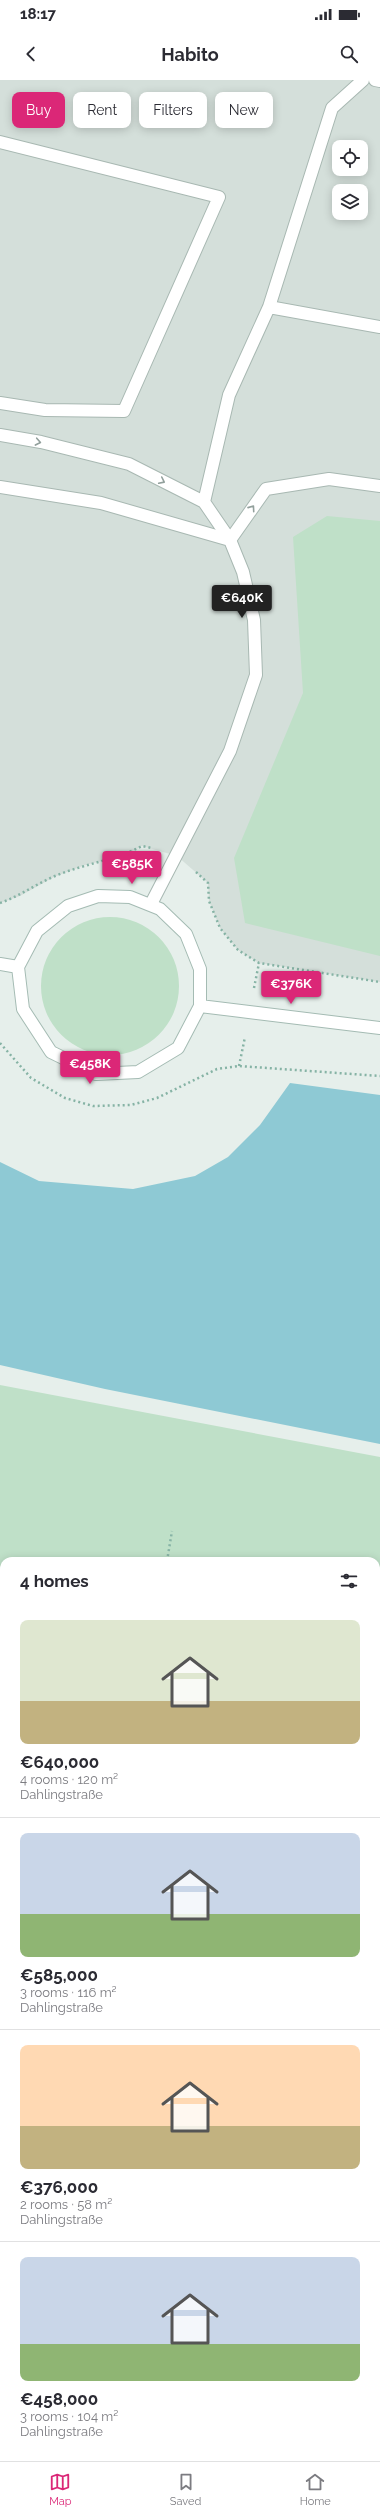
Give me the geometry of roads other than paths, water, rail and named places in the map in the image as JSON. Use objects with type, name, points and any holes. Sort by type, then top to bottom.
[{"type":"street","points":[[204,502],[229,395],[269,307],[332,108],[363,80]]},
{"type":"street","points":[[375,80],[380,81]]},
{"type":"street","points":[[0,142],[219,197],[124,411],[45,410],[0,403]]},
{"type":"street","points":[[269,307],[380,327]]},
{"type":"street","points":[[0,435],[41,442],[129,464],[204,502],[230,540],[243,572],[254,620],[256,675],[230,751],[151,904]]},
{"type":"street","points":[[230,540],[266,489],[329,478],[380,486]]},
{"type":"street","points":[[0,487],[101,503],[230,540]]},
{"type":"street","points":[[98,896],[130,897],[151,904],[160,909],[186,934],[200,969],[200,1006],[178,1048],[138,1072],[96,1074],[51,1052],[24,1009],[18,967],[37,931],[68,906],[98,896]]},
{"type":"street","points":[[0,964],[18,967]]},
{"type":"street","points":[[200,1006],[380,1028]]},
{"type":"water","points":[[290,1083],[380,1095],[380,1444],[105,1389],[0,1365],[0,1162],[39,1181],[133,1189],[195,1176],[228,1157],[260,1125]]}]
